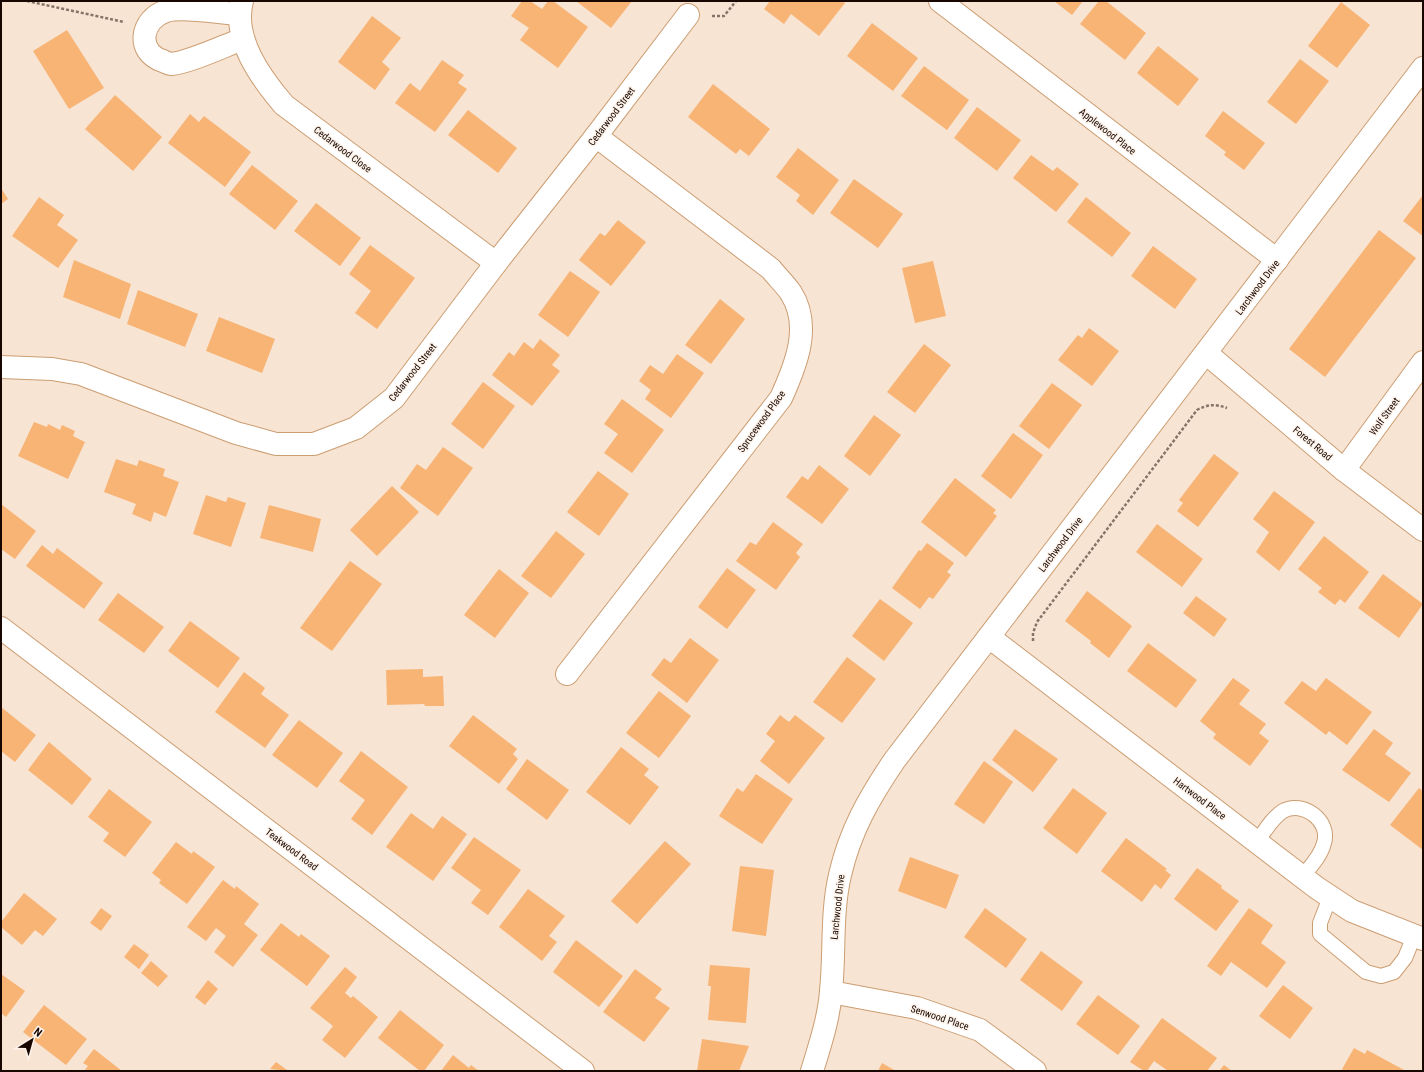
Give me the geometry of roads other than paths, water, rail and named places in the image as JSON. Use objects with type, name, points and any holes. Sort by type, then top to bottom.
[{"type":"street","name":"Applewood Place","points":[[940,1],[1277,260]]},
{"type":"street","points":[[240,8],[181,9],[166,11],[154,16],[147,27],[144,45],[152,58],[171,64],[243,39]]},
{"type":"street","name":"Cedarwood Close","points":[[240,8],[243,39],[262,79],[284,105],[496,263]]},
{"type":"street","name":"Cedarwood Street","points":[[1,367],[52,369],[81,374],[243,435],[276,444],[314,444],[356,428],[394,398],[496,263],[596,136],[688,15]]},
{"type":"street","name":"Larchwood Drive","points":[[812,1071],[820,1046],[831,992],[834,914],[839,876],[850,838],[869,798],[894,761],[1423,68]]},
{"type":"street","name":"Sprucewood Place","points":[[568,674],[780,398],[793,372],[800,345],[801,326],[801,320],[791,293],[771,269],[596,136]]},
{"type":"street","name":"Forest Road","points":[[1206,353],[1344,470],[1423,530]]},
{"type":"street","name":"Wolf Street","points":[[1344,470],[1423,362]]},
{"type":"street","name":"Teakwood Road","points":[[1,628],[584,1071]]},
{"type":"street","name":"Hartwood Place","points":[[989,637],[1330,897],[1352,911],[1418,937]]},
{"type":"street","name":"Senwood Place","points":[[831,992],[917,1008],[980,1030],[1035,1071]]},
{"type":"lane","points":[[1257,842],[1272,822],[1284,811],[1300,808],[1314,814],[1324,826],[1325,842],[1318,856],[1302,877]]},
{"type":"lane","points":[[1330,897],[1320,923],[1320,934],[1366,972],[1381,976],[1394,972],[1418,937]]}]
